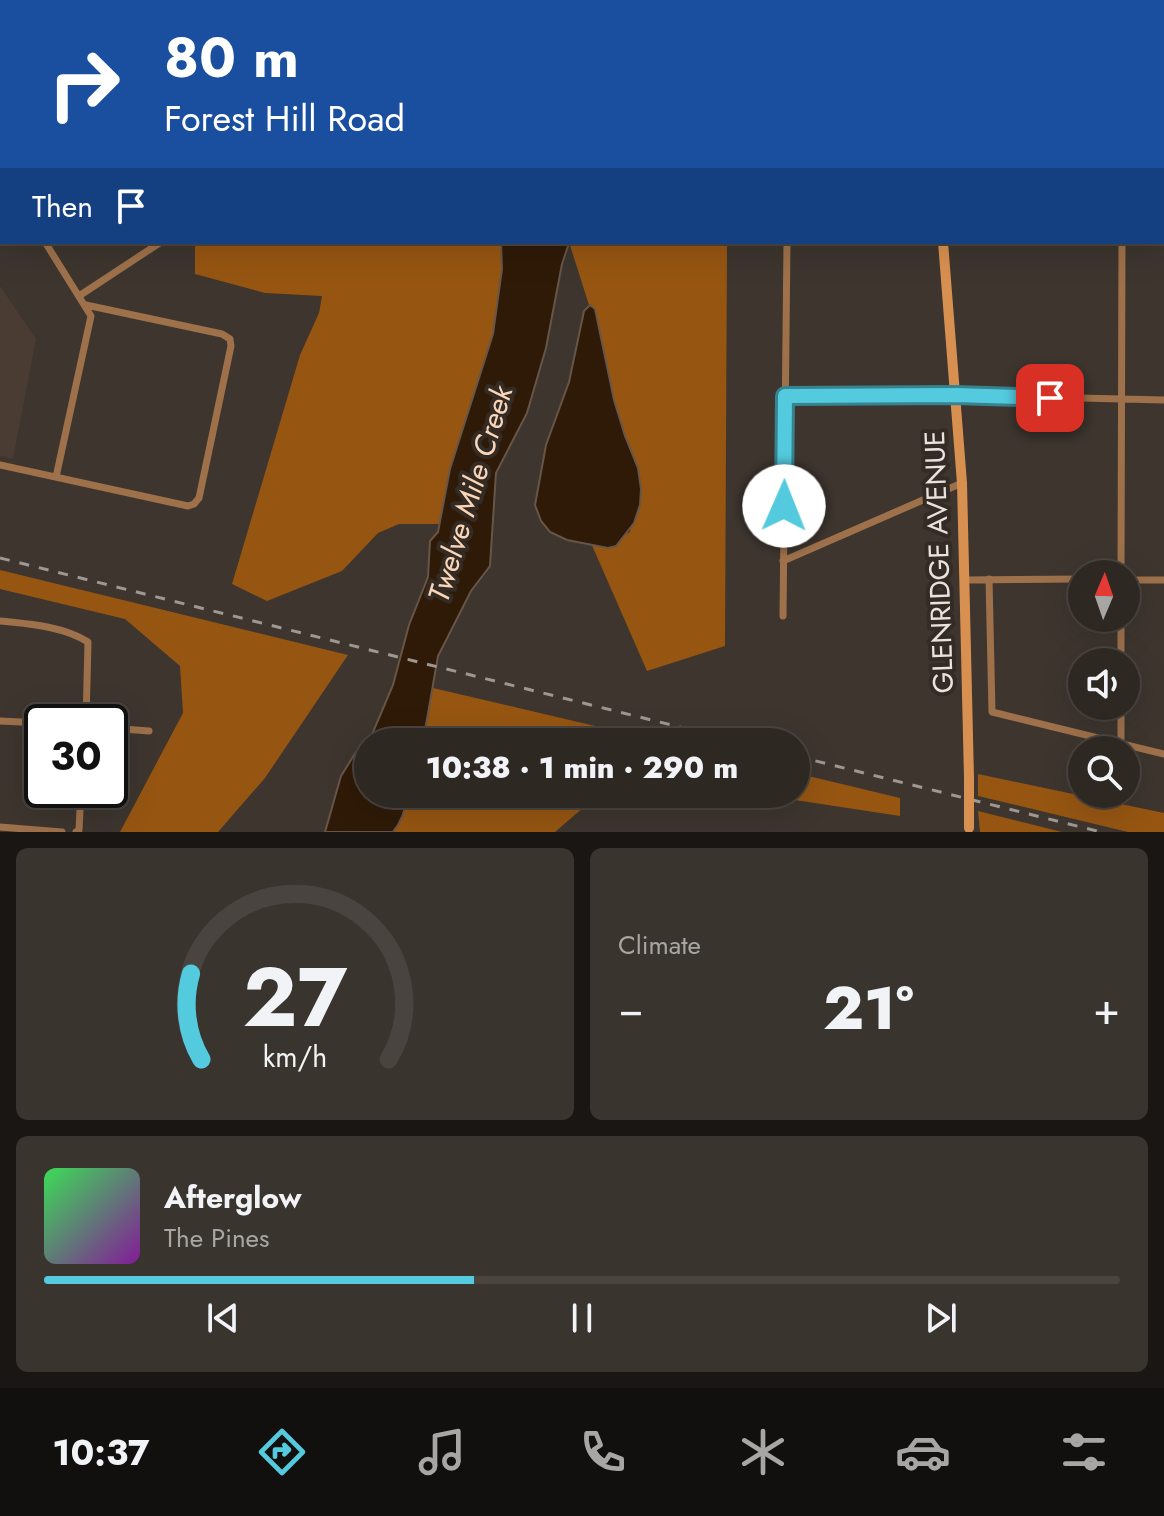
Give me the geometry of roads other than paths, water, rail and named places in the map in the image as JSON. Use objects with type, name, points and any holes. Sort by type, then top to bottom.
[{"type":"main road","name":"GLENRIDGE AVENUE","points":[[943,244],[962,483],[969,830]]},
{"type":"street","points":[[46,244],[91,316],[56,477]]},
{"type":"street","points":[[79,296],[158,244]]},
{"type":"street","points":[[783,616],[787,244]]},
{"type":"street","points":[[1121,560],[1122,244]]},
{"type":"street","points":[[0,465],[188,506],[199,498],[230,339],[222,334],[86,305]]},
{"type":"street","points":[[785,396],[956,395],[1164,400]]},
{"type":"street","points":[[783,561],[962,483]]},
{"type":"street","points":[[989,579],[992,712],[1089,736]]},
{"type":"street","points":[[966,580],[1068,579]]},
{"type":"street","points":[[1140,580],[1164,580]]},
{"type":"street","points":[[0,621],[39,625],[88,642],[86,704]]},
{"type":"street","points":[[0,721],[24,722]]},
{"type":"street","points":[[128,729],[149,731]]},
{"type":"street","points":[[1140,748],[1164,754]]},
{"type":"street","points":[[78,831],[80,808]]},
{"type":"street","points":[[0,827],[62,832]]},
{"type":"water","name":"Twelve Mile Creek","points":[[501,244],[569,244],[546,348],[527,413],[496,473],[490,566],[471,591],[438,656],[425,728],[375,728],[393,685],[409,625],[428,577],[430,541],[438,532],[450,469],[493,334],[502,269]]},
{"type":"water","points":[[590,305],[595,309],[614,400],[638,468],[641,489],[634,523],[616,546],[608,548],[567,540],[550,532],[541,521],[535,505],[546,445],[569,382],[584,311]]},
{"type":"water","points":[[354,755],[354,808],[405,808],[393,832],[325,832],[341,776]]},
{"type":"railway","points":[[0,558],[684,728]]},
{"type":"railway","points":[[810,759],[1101,832]]}]
